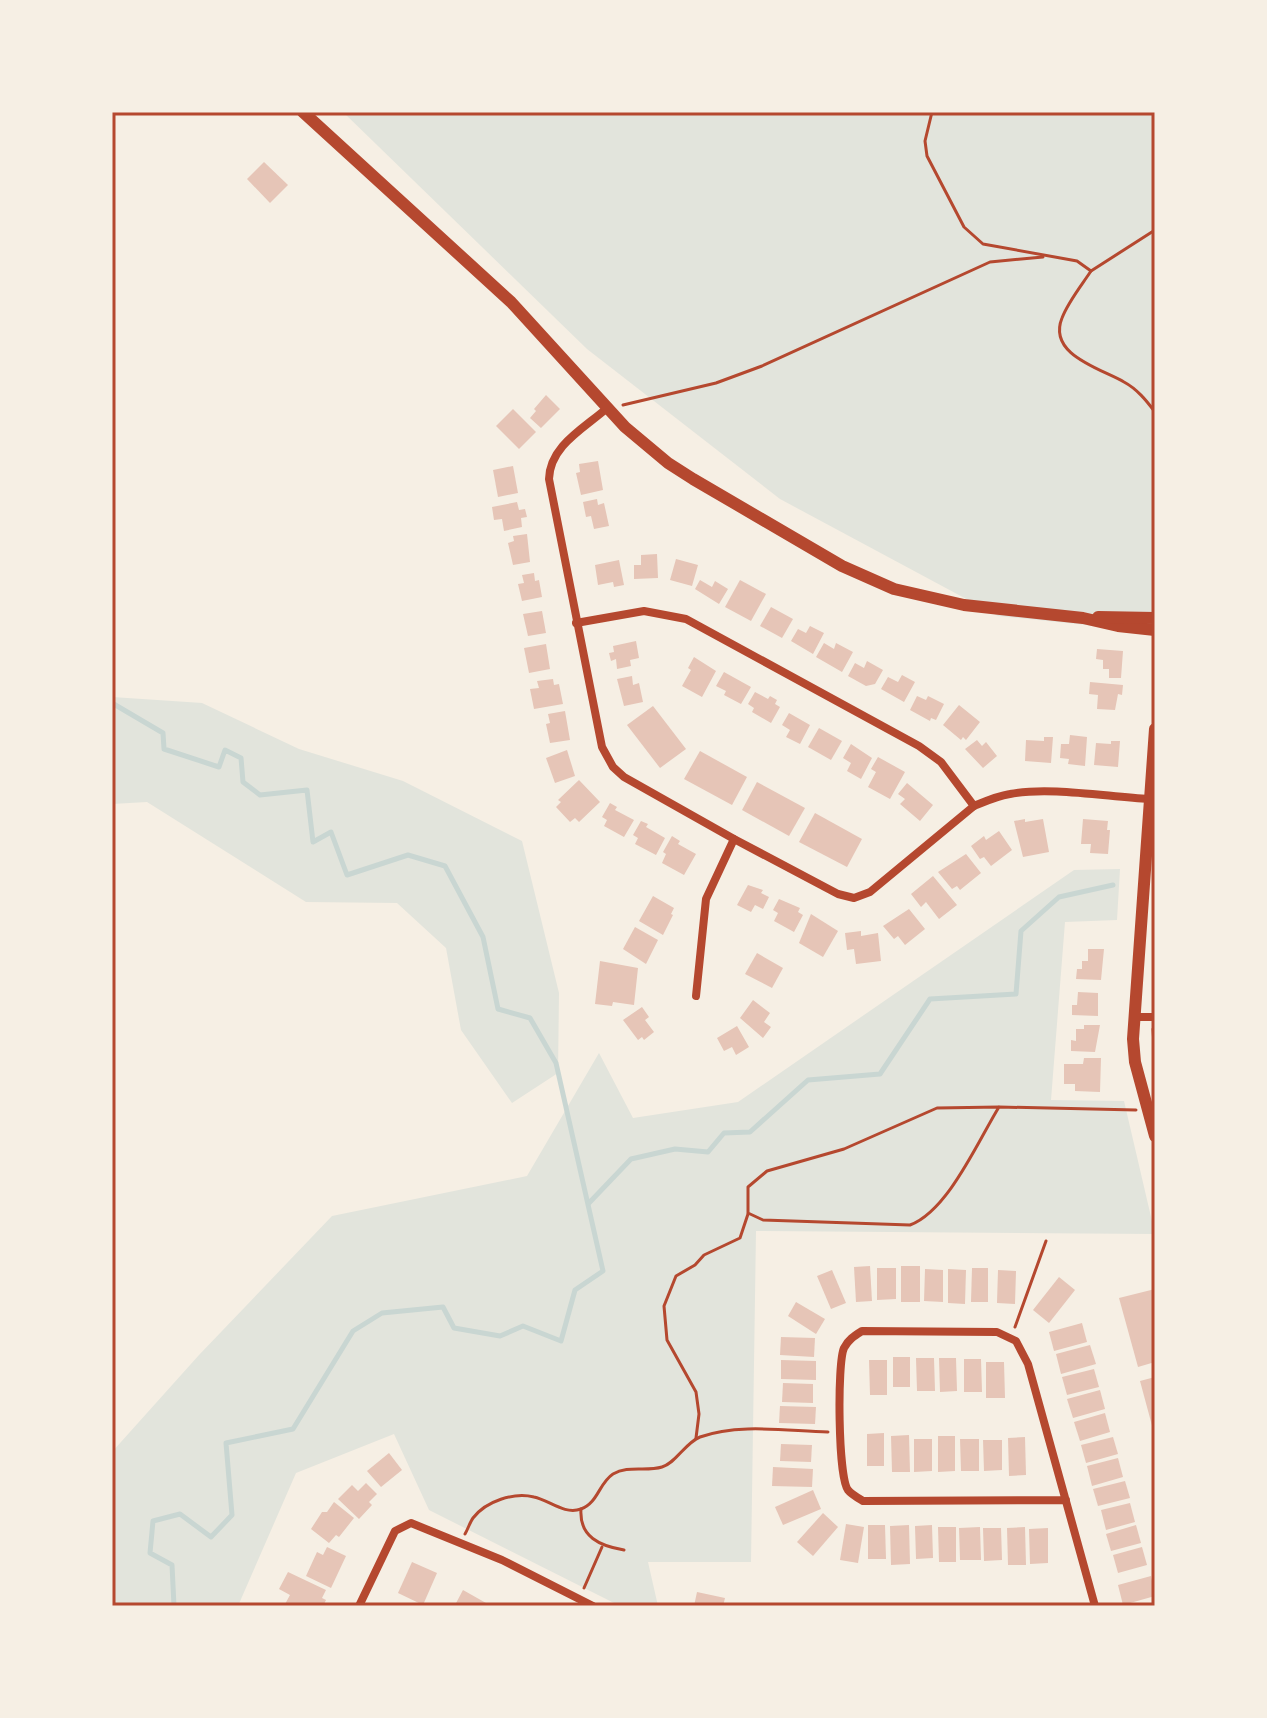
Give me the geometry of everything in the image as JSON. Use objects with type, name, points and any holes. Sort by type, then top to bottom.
[{"type":"street","points":[[303,112],[511,302],[606,409],[668,463],[861,576],[929,598],[1155,630]]},
{"type":"street","points":[[606,409],[561,446],[549,469],[549,479],[602,747],[613,767],[624,777],[838,894],[854,898],[870,892],[974,806],[992,798],[1025,792],[1149,799]]},
{"type":"street","points":[[576,623],[644,611],[686,619],[919,746],[941,762],[974,806]]},
{"type":"street","points":[[1083,618],[1155,618]]},
{"type":"street","points":[[1155,729],[1134,1017],[1135,1062],[1155,1136]]},
{"type":"street","points":[[696,996],[706,899],[734,839]]},
{"type":"street","points":[[1134,1017],[1155,1017]]},
{"type":"street","points":[[1066,1500],[863,1501],[848,1491],[842,1475],[840,1432],[843,1350],[851,1338],[862,1331],[997,1332],[1016,1341],[1028,1364],[1066,1500],[1095,1606]]},
{"type":"street","points":[[359,1606],[395,1531],[411,1523],[460,1542],[593,1606]]},
{"type":"path","points":[[932,112],[925,141],[927,156],[964,227],[983,244],[1077,261],[1091,271]]},
{"type":"path","points":[[1155,230],[1091,271],[1061,320],[1060,338],[1069,350],[1093,369],[1123,381],[1139,392],[1155,412]]},
{"type":"path","points":[[606,409],[716,383],[762,366],[990,262],[1043,257]]},
{"type":"path","points":[[748,1213],[763,1220],[910,1225],[925,1219],[951,1186],[999,1107]]},
{"type":"path","points":[[696,1438],[699,1414],[696,1392],[667,1340],[664,1306],[676,1276],[695,1265],[704,1255],[740,1238],[748,1213],[748,1187],[767,1171],[844,1149],[937,1108],[1148,1110]]},
{"type":"path","points":[[1011,1339],[1046,1241]]},
{"type":"path","points":[[460,1542],[472,1519],[497,1501],[516,1495],[535,1497],[568,1510],[581,1509],[597,1498],[605,1480],[615,1472],[663,1467],[696,1438],[726,1430],[840,1432]]},
{"type":"path","points":[[581,1509],[580,1520],[585,1530],[602,1546],[624,1550]]},
{"type":"path","points":[[579,1599],[602,1546]]},
{"type":"shaded area","points":[[343,112],[1155,112],[1155,632],[998,616],[780,499],[587,349]]},
{"type":"shaded area","points":[[112,697],[202,703],[299,749],[403,781],[522,841],[559,993],[558,1073],[512,1103],[461,1030],[446,948],[397,903],[306,902],[147,802],[112,804]]},
{"type":"shaded area","points":[[1120,869],[1117,920],[1065,922],[1051,1100],[1124,1101],[1155,1234],[756,1231],[751,1562],[648,1562],[658,1606],[620,1606],[429,1510],[394,1434],[296,1473],[238,1606],[112,1606],[112,1452],[199,1355],[332,1216],[527,1176],[599,1053],[633,1118],[738,1102],[1074,870]]},
{"type":"building","points":[[264,162],[288,185],[270,203],[247,179]]},
{"type":"building","points":[[546,395],[560,409],[541,428],[530,418]]},
{"type":"building","points":[[513,409],[536,432],[519,449],[496,426]]},
{"type":"building","points":[[598,461],[603,490],[581,495],[576,473],[580,472],[579,464]]},
{"type":"building","points":[[513,466],[518,493],[498,497],[493,470]]},
{"type":"building","points":[[597,499],[598,505],[604,503],[609,526],[594,529],[591,516],[586,517],[583,502]]},
{"type":"building","points":[[517,502],[519,510],[525,509],[527,517],[521,518],[522,527],[504,531],[502,519],[494,520],[492,507]]},
{"type":"building","points":[[527,534],[530,562],[513,565],[508,543],[514,541],[513,536]]},
{"type":"building","points":[[657,554],[658,578],[634,579],[634,565],[641,565],[641,555]]},
{"type":"building","points":[[676,559],[698,565],[692,586],[670,580]]},
{"type":"building","points":[[619,560],[624,585],[614,587],[613,582],[598,585],[595,565]]},
{"type":"building","points":[[534,573],[535,581],[539,580],[542,597],[522,601],[518,584],[524,583],[522,575]]},
{"type":"building","points":[[700,580],[712,587],[715,581],[728,589],[719,604],[695,589]]},
{"type":"building","points":[[740,580],[766,594],[751,621],[725,607]]},
{"type":"building","points":[[771,607],[793,619],[782,638],[760,626]]},
{"type":"building","points":[[542,611],[546,633],[528,636],[523,614]]},
{"type":"building","points":[[810,626],[824,633],[813,654],[791,641],[798,629],[806,633]]},
{"type":"building","points":[[636,641],[639,658],[630,660],[631,666],[617,669],[616,659],[611,661],[609,653],[614,652],[613,646]]},
{"type":"building","points":[[824,643],[834,649],[836,643],[853,652],[842,672],[816,657]]},
{"type":"building","points":[[546,644],[550,669],[529,673],[524,648]]},
{"type":"building","points":[[1097,649],[1123,651],[1121,678],[1109,678],[1109,669],[1103,669],[1103,660],[1096,659]]},
{"type":"building","points":[[694,657],[716,671],[702,697],[682,686]]},
{"type":"building","points":[[867,661],[883,670],[875,684],[866,686],[848,676],[855,663],[864,668]]},
{"type":"building","points":[[724,672],[751,687],[741,704],[724,695],[726,691],[716,686]]},
{"type":"building","points":[[902,675],[915,682],[904,702],[881,689],[888,677],[898,682]]},
{"type":"building","points":[[632,676],[633,685],[639,683],[643,702],[624,706],[617,679]]},
{"type":"building","points":[[553,679],[554,685],[559,684],[563,704],[534,709],[530,689],[539,688],[537,681]]},
{"type":"building","points":[[1090,682],[1123,685],[1115,710],[1097,709],[1098,695],[1089,694]]},
{"type":"building","points":[[755,692],[777,700],[775,704],[780,707],[771,723],[752,712],[754,708],[748,704]]},
{"type":"building","points":[[917,696],[926,700],[928,696],[944,704],[936,720],[931,718],[930,721],[910,710]]},
{"type":"building","points":[[959,705],[980,722],[966,740],[963,737],[961,740],[943,725]]},
{"type":"building","points":[[653,706],[686,749],[660,768],[627,725]]},
{"type":"building","points":[[565,711],[570,740],[550,743],[546,724],[550,723],[548,714]]},
{"type":"building","points":[[789,713],[810,725],[800,744],[786,737],[790,730],[782,725]]},
{"type":"building","points":[[819,728],[842,741],[831,760],[808,747]]},
{"type":"building","points":[[1070,735],[1087,737],[1085,766],[1068,764],[1069,759],[1060,758],[1061,744],[1069,744]]},
{"type":"building","points":[[1044,737],[1053,737],[1051,763],[1025,761],[1026,740],[1044,741]]},
{"type":"building","points":[[977,740],[982,746],[986,742],[997,756],[983,768],[965,749]]},
{"type":"building","points":[[1111,741],[1120,741],[1118,767],[1094,765],[1096,743],[1111,744]]},
{"type":"building","points":[[851,744],[872,758],[861,779],[847,771],[851,763],[843,758]]},
{"type":"building","points":[[567,750],[575,776],[555,783],[546,758]]},
{"type":"building","points":[[700,751],[747,777],[732,805],[684,779]]},
{"type":"building","points":[[878,757],[905,772],[890,799],[868,787],[876,772],[871,769]]},
{"type":"building","points":[[579,780],[600,802],[579,822],[575,818],[570,822],[556,807],[561,802],[558,800]]},
{"type":"building","points":[[757,782],[805,808],[789,836],[742,810]]},
{"type":"building","points":[[907,783],[933,805],[920,821],[900,804],[905,799],[898,794]]},
{"type":"building","points":[[610,803],[617,807],[615,810],[634,820],[624,837],[604,826],[607,820],[602,817]]},
{"type":"building","points":[[815,813],[862,839],[847,867],[799,842]]},
{"type":"building","points":[[1025,819],[1025,822],[1043,819],[1049,852],[1023,857],[1014,821]]},
{"type":"building","points":[[1083,819],[1108,821],[1108,854],[1090,853],[1091,844],[1081,844]]},
{"type":"building","points":[[641,821],[665,838],[656,855],[635,844],[638,838],[633,835]]},
{"type":"building","points":[[999,831],[1012,850],[991,866],[984,857],[980,859],[971,846],[984,836],[986,840]]},
{"type":"building","points":[[672,836],[680,841],[678,844],[696,854],[684,875],[662,863],[666,854],[663,852]]},
{"type":"building","points":[[966,854],[981,873],[960,890],[957,886],[952,889],[938,872]]},
{"type":"building","points":[[933,876],[957,905],[939,919],[926,902],[921,907],[911,894]]},
{"type":"building","points":[[748,885],[763,890],[761,893],[769,897],[763,909],[755,905],[751,912],[737,905]]},
{"type":"building","points":[[653,896],[674,908],[663,935],[639,921]]},
{"type":"building","points":[[779,899],[800,908],[798,912],[803,915],[794,932],[774,921],[778,913],[773,910]]},
{"type":"building","points":[[909,909],[925,929],[905,945],[898,936],[894,939],[883,926]]},
{"type":"building","points":[[811,914],[838,931],[823,957],[799,943]]},
{"type":"building","points":[[635,927],[658,940],[646,964],[623,949]]},
{"type":"building","points":[[861,931],[861,936],[878,933],[881,961],[856,964],[854,949],[847,950],[845,933]]},
{"type":"building","points":[[1088,949],[1104,949],[1101,980],[1076,979],[1077,969],[1082,969],[1082,961],[1088,961]]},
{"type":"building","points":[[757,953],[783,968],[772,988],[745,974]]},
{"type":"building","points":[[600,961],[638,968],[634,1005],[613,1002],[612,1006],[595,1004]]},
{"type":"building","points":[[1078,992],[1098,993],[1098,1016],[1072,1015],[1072,1005],[1077,1005]]},
{"type":"building","points":[[753,1000],[770,1013],[764,1022],[771,1027],[763,1038],[740,1018]]},
{"type":"building","points":[[642,1007],[649,1017],[645,1020],[654,1032],[644,1040],[642,1037],[638,1040],[623,1020]]},
{"type":"building","points":[[1084,1025],[1100,1025],[1095,1052],[1071,1051],[1071,1040],[1076,1041],[1076,1029],[1084,1029]]},
{"type":"building","points":[[737,1026],[749,1047],[736,1055],[732,1047],[724,1051],[717,1038]]},
{"type":"building","points":[[1084,1058],[1101,1058],[1100,1092],[1075,1091],[1075,1084],[1064,1084],[1064,1064],[1083,1064]]},
{"type":"building","points":[[870,1266],[872,1301],[856,1302],[854,1267]]},
{"type":"building","points":[[901,1266],[920,1266],[920,1302],[901,1302]]},
{"type":"building","points":[[877,1268],[896,1268],[896,1299],[877,1300]]},
{"type":"building","points":[[972,1268],[988,1268],[988,1302],[971,1302]]},
{"type":"building","points":[[925,1269],[943,1270],[943,1302],[924,1301]]},
{"type":"building","points":[[948,1269],[966,1270],[965,1304],[948,1303]]},
{"type":"building","points":[[832,1270],[846,1303],[831,1309],[817,1276]]},
{"type":"building","points":[[998,1270],[1016,1271],[1015,1304],[997,1303]]},
{"type":"building","points":[[1059,1277],[1075,1290],[1049,1323],[1033,1310]]},
{"type":"building","points":[[1155,1289],[1155,1362],[1138,1367],[1119,1298]]},
{"type":"building","points":[[796,1302],[825,1319],[816,1334],[788,1316]]},
{"type":"building","points":[[1082,1323],[1087,1342],[1054,1351],[1049,1332]]},
{"type":"building","points":[[781,1337],[815,1338],[814,1357],[780,1355]]},
{"type":"building","points":[[1090,1345],[1096,1364],[1061,1374],[1056,1354]]},
{"type":"building","points":[[893,1357],[910,1357],[910,1387],[893,1387]]},
{"type":"building","points":[[916,1358],[934,1358],[935,1391],[917,1391]]},
{"type":"building","points":[[939,1358],[956,1358],[957,1391],[940,1392]]},
{"type":"building","points":[[964,1359],[981,1359],[982,1392],[964,1392]]},
{"type":"building","points":[[781,1360],[816,1361],[816,1380],[781,1379]]},
{"type":"building","points":[[869,1360],[887,1360],[887,1395],[870,1395]]},
{"type":"building","points":[[986,1362],[1004,1362],[1005,1398],[986,1398]]},
{"type":"building","points":[[1094,1369],[1099,1387],[1067,1395],[1062,1377]]},
{"type":"building","points":[[1155,1377],[1155,1433],[1154,1433],[1140,1381]]},
{"type":"building","points":[[783,1383],[813,1384],[813,1403],[782,1402]]},
{"type":"building","points":[[1100,1390],[1105,1409],[1073,1418],[1067,1399]]},
{"type":"building","points":[[780,1406],[816,1407],[815,1424],[779,1423]]},
{"type":"building","points":[[1105,1413],[1110,1432],[1080,1441],[1074,1422]]},
{"type":"building","points":[[884,1433],[884,1466],[867,1466],[867,1434]]},
{"type":"building","points":[[909,1435],[910,1472],[892,1472],[891,1436]]},
{"type":"building","points":[[938,1436],[955,1436],[955,1471],[938,1472]]},
{"type":"building","points":[[1025,1437],[1026,1475],[1009,1476],[1008,1438]]},
{"type":"building","points":[[1113,1437],[1118,1454],[1086,1463],[1081,1445]]},
{"type":"building","points":[[914,1439],[932,1439],[932,1471],[914,1472]]},
{"type":"building","points":[[960,1439],[979,1439],[979,1471],[961,1471]]},
{"type":"building","points":[[983,1440],[1002,1440],[1002,1470],[984,1471]]},
{"type":"building","points":[[781,1444],[812,1445],[811,1462],[780,1461]]},
{"type":"building","points":[[389,1453],[402,1470],[381,1487],[367,1471]]},
{"type":"building","points":[[1118,1458],[1123,1477],[1092,1486],[1087,1466]]},
{"type":"building","points":[[773,1467],[813,1469],[812,1487],[772,1486]]},
{"type":"building","points":[[1125,1481],[1130,1498],[1098,1506],[1093,1489]]},
{"type":"building","points":[[366,1483],[377,1494],[359,1519],[338,1499],[352,1485],[358,1491]]},
{"type":"building","points":[[813,1490],[821,1509],[783,1525],[775,1507]]},
{"type":"building","points":[[334,1502],[354,1518],[339,1537],[336,1535],[329,1543],[311,1529],[322,1512],[327,1512]]},
{"type":"building","points":[[1130,1503],[1135,1522],[1106,1530],[1101,1510]]},
{"type":"building","points":[[823,1513],[838,1527],[813,1556],[797,1542]]},
{"type":"building","points":[[846,1524],[864,1527],[858,1563],[840,1560]]},
{"type":"building","points":[[868,1525],[885,1525],[886,1559],[868,1559]]},
{"type":"building","points":[[909,1525],[910,1564],[891,1565],[890,1526]]},
{"type":"building","points":[[932,1525],[933,1558],[916,1559],[915,1526]]},
{"type":"building","points":[[1136,1525],[1141,1543],[1111,1551],[1106,1534]]},
{"type":"building","points":[[938,1527],[956,1527],[956,1562],[939,1562]]},
{"type":"building","points":[[980,1527],[981,1560],[960,1560],[959,1528]]},
{"type":"building","points":[[1025,1527],[1026,1565],[1008,1565],[1007,1528]]},
{"type":"building","points":[[983,1528],[1001,1528],[1002,1560],[984,1561]]},
{"type":"building","points":[[1048,1528],[1048,1563],[1030,1564],[1029,1529]]},
{"type":"building","points":[[327,1547],[346,1556],[331,1588],[306,1576],[317,1552],[323,1555]]},
{"type":"building","points":[[1142,1547],[1147,1565],[1118,1573],[1113,1555]]},
{"type":"building","points":[[412,1562],[437,1573],[423,1605],[398,1593]]},
{"type":"building","points":[[288,1572],[326,1590],[322,1598],[326,1600],[323,1606],[284,1606],[290,1595],[279,1589]]},
{"type":"building","points":[[1151,1576],[1155,1596],[1123,1605],[1118,1585]]},
{"type":"building","points":[[463,1590],[486,1603],[484,1606],[455,1605]]},
{"type":"building","points":[[697,1592],[725,1598],[723,1606],[694,1606]]},
{"type":"waterway","points":[[112,703],[163,733],[164,749],[219,767],[225,750],[241,758],[243,782],[260,795],[307,790],[313,842],[331,832],[347,875],[408,855],[445,866],[483,937],[498,1009],[530,1018],[556,1063],[603,1271],[575,1290],[561,1341],[523,1326],[500,1336],[454,1328],[443,1307],[382,1313],[353,1331],[293,1429],[226,1443],[232,1515],[211,1537],[180,1514],[153,1521],[150,1553],[172,1565],[174,1606]]},
{"type":"waterway","points":[[589,1203],[631,1159],[675,1149],[708,1152],[724,1133],[750,1132],[808,1080],[880,1074],[930,999],[1016,994],[1021,931],[1059,897],[1113,885]]}]
